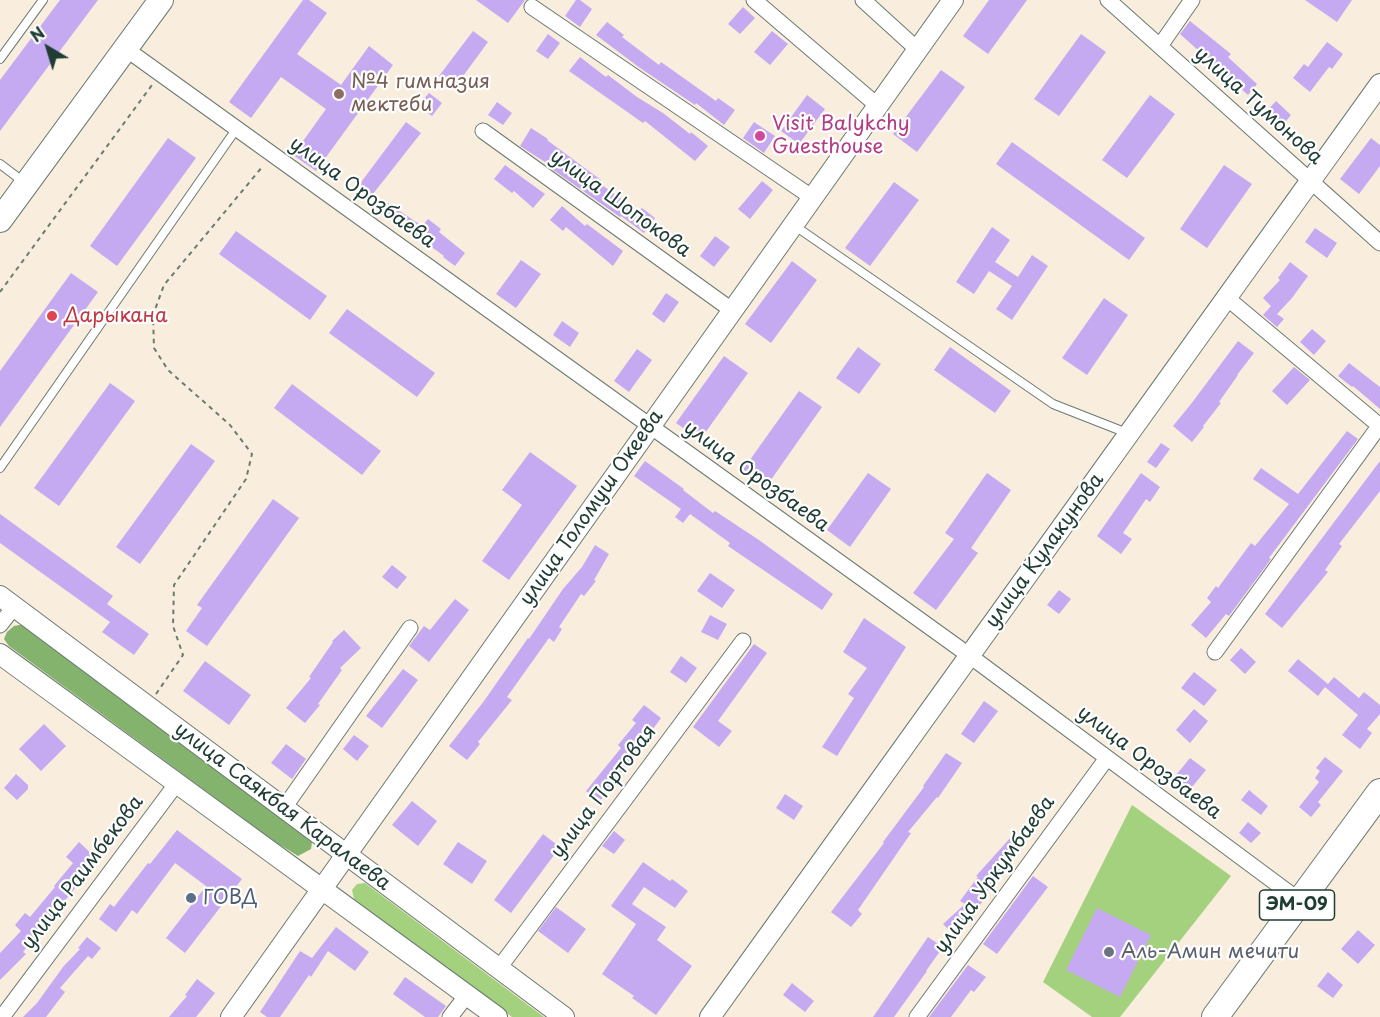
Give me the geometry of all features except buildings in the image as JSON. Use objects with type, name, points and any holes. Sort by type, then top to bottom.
[{"type":"highway","name":"ЭМ-09","points":[[1221,1015],[1300,901],[1380,792]]},
{"type":"main road","points":[[0,220],[161,0]]},
{"type":"street","points":[[754,0],[878,106]]},
{"type":"street","points":[[863,0],[918,50]]},
{"type":"street","name":"улица Толомуш Океева","points":[[231,1017],[953,0]]},
{"type":"street","name":"улица Тумонова","points":[[1108,0],[1380,243]]},
{"type":"street","points":[[1160,46],[1192,0]]},
{"type":"street","points":[[532,7],[813,198]]},
{"type":"street","name":"улица Орозбаева","points":[[126,49],[969,656],[1300,901]]},
{"type":"street","name":"улица Кулакунова","points":[[710,1017],[1380,84]]},
{"type":"street","name":"улица Шопокова","points":[[483,131],[733,311]]},
{"type":"street","points":[[1215,652],[1380,425],[1227,298]]},
{"type":"street","points":[[0,626],[7,602]]},
{"type":"street","name":"улица Саякбая Каралаева","points":[[7,602],[564,1017]]},
{"type":"street","points":[[284,808],[410,628]]},
{"type":"street","name":"улица Портовая","points":[[499,968],[743,641]]},
{"type":"street","name":"улица Саякбая Каралаева","points":[[0,654],[497,1017]]},
{"type":"street","name":"улица Уркумбаева","points":[[917,1017],[1107,758]]},
{"type":"street","name":"улица Раимбекова","points":[[2,1017],[177,783]]},
{"type":"street","points":[[450,1017],[467,995]]},
{"type":"lane","points":[[0,60],[43,0]]},
{"type":"lane","points":[[0,468],[237,128]]},
{"type":"lane","points":[[0,164],[27,183]]},
{"type":"lane","points":[[794,225],[1053,404],[1129,434]]},
{"type":"path","points":[[0,292],[161,73]]},
{"type":"path","points":[[148,707],[183,655],[173,626],[174,585],[246,480],[252,454],[230,425],[168,370],[154,348],[153,315],[164,285],[273,154]]},
{"type":"green space","points":[[25,624],[249,791],[312,842],[311,849],[298,856],[277,843],[9,646],[4,639],[7,632],[14,626]]},
{"type":"green space","points":[[1132,805],[1231,876],[1120,1017],[1092,1017],[1043,982]]},
{"type":"green space","points":[[365,883],[544,1017],[512,1017],[354,899],[352,890],[357,884]]},
{"type":"place","name":"№4 гимназия мектеби","points":[[339,94]]},
{"type":"place","name":"Visit Balykchy Guesthouse","points":[[760,136]]},
{"type":"place","name":"Дарыкана","points":[[52,316]]},
{"type":"place","name":"ГОВД","points":[[191,898]]},
{"type":"place","name":"Аль-Амин мечити","points":[[1109,952]]}]
